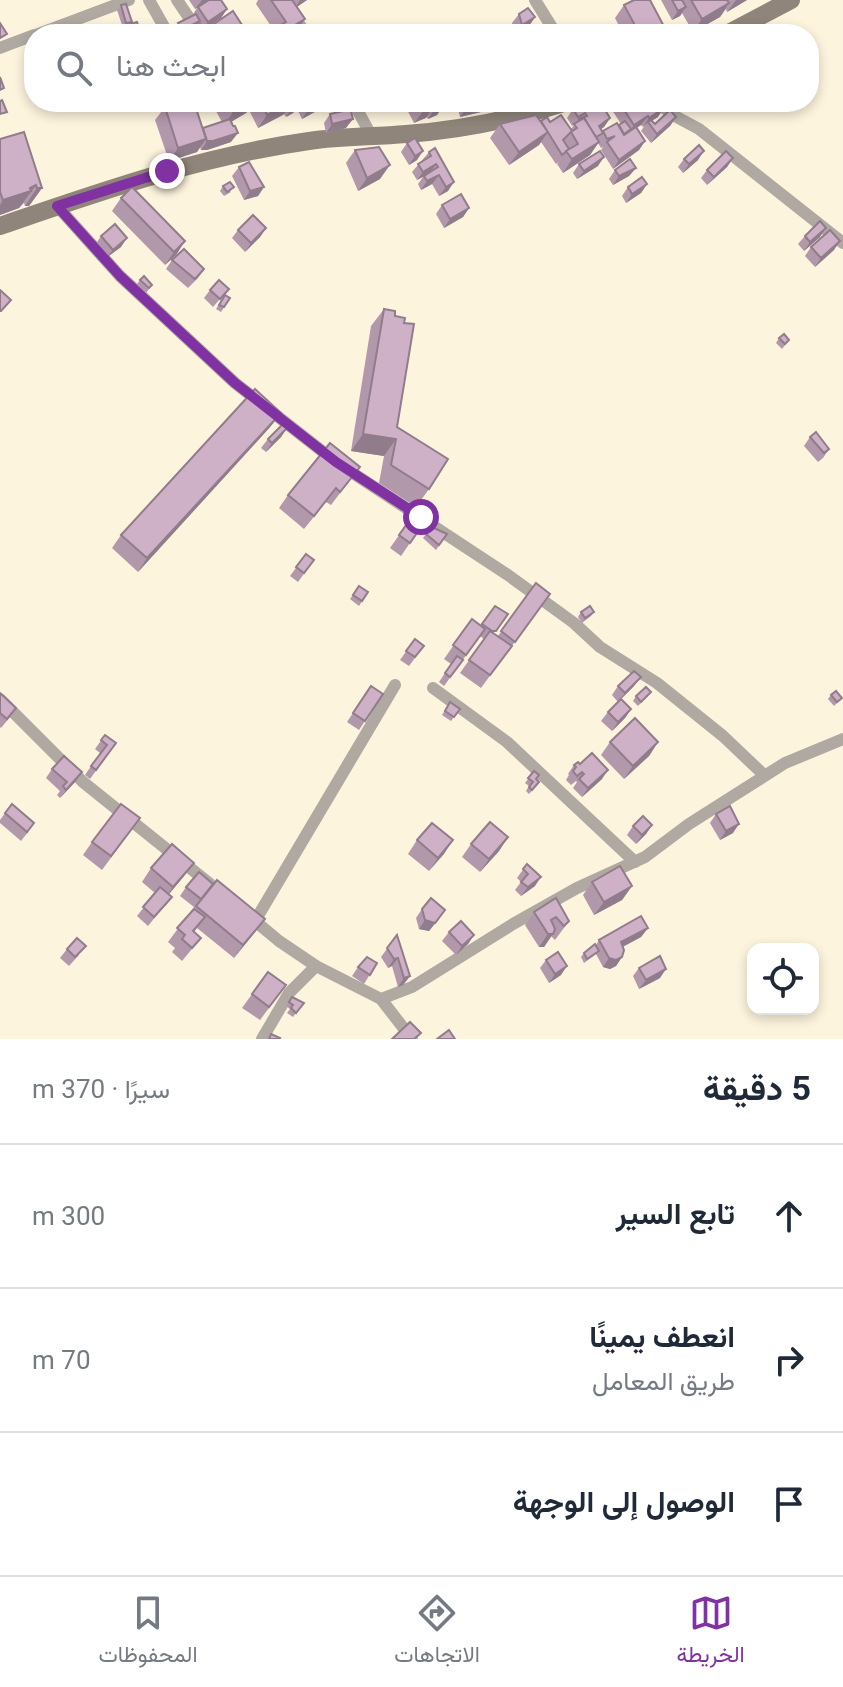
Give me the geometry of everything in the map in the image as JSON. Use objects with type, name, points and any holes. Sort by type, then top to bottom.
[{"type":"main road","points":[[746,24],[791,0]]},
{"type":"main road","points":[[0,226],[138,178],[206,161],[312,140],[404,135],[458,128],[534,112]]},
{"type":"street","points":[[65,24],[129,0]]},
{"type":"street","points":[[149,0],[162,24]]},
{"type":"street","points":[[177,0],[193,24]]},
{"type":"street","points":[[283,0],[299,24]]},
{"type":"street","points":[[535,0],[550,24]]},
{"type":"street","points":[[0,48],[24,39]]},
{"type":"street","points":[[358,112],[371,135]]},
{"type":"street","points":[[673,112],[699,129],[843,243]]},
{"type":"street","points":[[57,206],[120,276],[235,383],[336,462],[508,575],[574,623],[600,647],[657,683],[723,736],[764,775]]},
{"type":"street","points":[[255,921],[395,685]]},
{"type":"street","points":[[433,688],[507,742],[635,862]]},
{"type":"street","points":[[0,699],[83,782],[221,893]]},
{"type":"street","points":[[381,999],[412,987],[577,888],[645,857],[689,824],[785,763],[843,739]]},
{"type":"street","points":[[243,912],[316,966],[381,999],[412,1039]]},
{"type":"street","points":[[262,1039],[289,993],[316,966]]},
{"type":"building","points":[[209,0],[221,0],[227,9],[208,22],[198,7]]},
{"type":"building","points":[[271,0],[292,0],[305,19],[296,24],[282,24],[286,22]]},
{"type":"building","points":[[634,0],[650,0],[663,24],[634,24],[624,5]]},
{"type":"building","points":[[672,0],[682,0],[686,7],[678,11]]},
{"type":"building","points":[[691,0],[727,0],[729,3],[702,19]]},
{"type":"building","points":[[126,4],[132,22],[126,23],[121,5]]},
{"type":"building","points":[[528,8],[535,17],[522,24],[519,14]]},
{"type":"building","points":[[233,11],[241,24],[214,24]]},
{"type":"building","points":[[196,14],[200,21],[194,24],[178,23]]},
{"type":"building","points":[[0,23],[7,34],[0,38]]},
{"type":"building","points":[[0,101],[7,112],[0,114]]},
{"type":"building","points":[[167,112],[197,112],[206,139],[178,148]]},
{"type":"building","points":[[351,112],[353,119],[332,124],[330,114]]},
{"type":"building","points":[[575,112],[606,112],[610,118],[599,126],[603,133],[596,137],[584,118],[579,119],[587,116],[585,113],[578,117]]},
{"type":"building","points":[[626,112],[658,112],[648,116],[634,125]]},
{"type":"building","points":[[668,112],[676,117],[657,134],[648,122],[651,120],[655,124]]},
{"type":"building","points":[[536,115],[548,132],[519,152],[500,124]]},
{"type":"building","points":[[561,115],[572,131],[563,140],[569,149],[562,155],[541,121],[547,117],[550,122]]},
{"type":"building","points":[[584,118],[599,142],[572,159],[566,151],[578,144],[571,132],[577,128],[574,124]]},
{"type":"building","points":[[230,119],[238,133],[207,141],[203,128]]},
{"type":"building","points":[[625,121],[631,129],[624,134],[619,125]]},
{"type":"building","points":[[617,123],[624,135],[636,127],[645,141],[619,160],[607,142],[615,136],[607,139],[603,131]]},
{"type":"building","points":[[24,132],[42,188],[36,185],[30,188],[31,191],[3,200],[0,192],[0,139]]},
{"type":"building","points":[[415,138],[423,151],[415,156],[407,143]]},
{"type":"building","points":[[699,145],[704,151],[689,164],[684,159]]},
{"type":"building","points":[[379,147],[390,165],[367,178],[355,150]]},
{"type":"building","points":[[435,148],[454,182],[446,187],[439,175],[427,181],[424,176],[438,167],[436,164],[423,172],[418,164],[431,156],[429,152]]},
{"type":"building","points":[[600,151],[604,157],[584,171],[579,164]]},
{"type":"building","points":[[726,151],[733,158],[714,177],[707,170]]},
{"type":"building","points":[[630,159],[636,168],[619,176],[615,170]]},
{"type":"building","points":[[249,162],[264,187],[250,191],[239,167]]},
{"type":"building","points":[[642,177],[647,184],[632,194],[628,187]]},
{"type":"building","points":[[230,182],[234,187],[227,192],[223,186]]},
{"type":"building","points":[[132,187],[185,241],[174,252],[121,198]]},
{"type":"building","points":[[461,194],[469,208],[450,219],[442,205]]},
{"type":"building","points":[[253,215],[266,228],[251,243],[238,230]]},
{"type":"building","points":[[820,221],[826,228],[810,242],[805,236]]},
{"type":"building","points":[[115,224],[127,238],[113,250],[101,236]]},
{"type":"building","points":[[830,230],[840,241],[821,258],[811,247]]},
{"type":"building","points":[[184,249],[204,269],[195,279],[172,260]]},
{"type":"building","points":[[144,276],[152,285],[149,288],[140,280]]},
{"type":"building","points":[[219,280],[229,289],[220,299],[210,290]]},
{"type":"building","points":[[0,290],[11,300],[1,311],[0,311]]},
{"type":"building","points":[[225,295],[230,298],[224,307],[219,305]]},
{"type":"building","points":[[384,309],[395,311],[395,316],[405,318],[404,323],[414,324],[397,427],[448,459],[429,489],[391,465],[396,439],[363,434]]},
{"type":"building","points":[[784,334],[789,340],[785,344],[779,338]]},
{"type":"building","points":[[255,389],[281,413],[147,558],[121,535]]},
{"type":"building","points":[[283,424],[287,428],[272,443],[268,439]]},
{"type":"building","points":[[816,432],[829,449],[824,453],[810,437]]},
{"type":"building","points":[[330,443],[360,467],[340,492],[336,488],[314,516],[288,495]]},
{"type":"building","points":[[421,504],[432,511],[410,543],[399,535]]},
{"type":"building","points":[[434,528],[447,534],[439,545],[426,534]]},
{"type":"building","points":[[306,554],[314,560],[304,573],[296,567]]},
{"type":"building","points":[[536,583],[550,594],[515,642],[501,631]]},
{"type":"building","points":[[359,586],[368,592],[362,601],[353,595]]},
{"type":"building","points":[[495,606],[508,614],[496,631],[492,631],[482,624]]},
{"type":"building","points":[[590,606],[594,612],[585,618],[581,612]]},
{"type":"building","points":[[472,619],[485,629],[466,655],[453,645]]},
{"type":"building","points":[[490,631],[512,646],[490,675],[469,660]]},
{"type":"building","points":[[415,639],[424,646],[415,657],[406,651]]},
{"type":"building","points":[[457,656],[463,660],[450,677],[445,673]]},
{"type":"building","points":[[634,671],[641,677],[625,693],[618,686]]},
{"type":"building","points":[[371,686],[383,694],[365,721],[353,713]]},
{"type":"building","points":[[646,687],[651,692],[641,702],[636,696]]},
{"type":"building","points":[[836,691],[842,698],[837,702],[831,695]]},
{"type":"building","points":[[0,693],[16,708],[7,719],[0,713]]},
{"type":"building","points":[[621,699],[631,709],[618,722],[608,712]]},
{"type":"building","points":[[450,702],[460,709],[454,717],[445,711]]},
{"type":"building","points":[[635,718],[658,742],[633,766],[610,742]]},
{"type":"building","points":[[105,735],[116,743],[96,770],[91,766],[107,745],[101,740]]},
{"type":"building","points":[[592,753],[608,770],[588,788],[579,779],[584,774],[582,772],[577,776],[573,771],[574,765],[580,764]]},
{"type":"building","points":[[64,756],[82,772],[66,790],[63,786],[67,782],[52,769]]},
{"type":"building","points":[[534,771],[539,775],[536,779],[539,782],[532,790],[529,787],[533,782],[528,778]]},
{"type":"building","points":[[12,804],[34,823],[27,832],[5,813]]},
{"type":"building","points":[[121,804],[140,818],[111,856],[92,842]]},
{"type":"building","points":[[730,806],[739,824],[726,831],[716,814]]},
{"type":"building","points":[[643,816],[652,825],[642,835],[633,826]]},
{"type":"building","points":[[490,822],[508,837],[489,859],[471,844]]},
{"type":"building","points":[[432,823],[453,840],[438,858],[417,840]]},
{"type":"building","points":[[172,844],[194,863],[173,887],[151,868]]},
{"type":"building","points":[[527,864],[541,877],[528,887],[521,882],[528,874],[523,869]]},
{"type":"building","points":[[620,866],[632,886],[604,902],[592,882]]},
{"type":"building","points":[[199,872],[213,884],[201,899],[186,887]]},
{"type":"building","points":[[217,880],[265,919],[243,945],[196,906]]},
{"type":"building","points":[[160,887],[172,897],[154,917],[143,907]]},
{"type":"building","points":[[431,898],[445,910],[435,923],[425,920],[422,909]]},
{"type":"building","points":[[556,898],[569,921],[564,926],[556,917],[551,920],[555,929],[553,934],[548,934],[534,912]]},
{"type":"building","points":[[194,909],[205,917],[193,931],[201,938],[192,948],[182,939],[185,935],[177,928]]},
{"type":"building","points":[[641,916],[648,928],[621,942],[624,950],[622,957],[616,960],[609,958],[599,940]]},
{"type":"building","points":[[461,921],[474,935],[462,946],[449,932]]},
{"type":"building","points":[[397,935],[410,976],[404,978],[398,958],[394,959],[387,948]]},
{"type":"building","points":[[77,938],[86,946],[75,957],[67,949]]},
{"type":"building","points":[[595,944],[599,951],[587,959],[584,953]]},
{"type":"building","points":[[558,952],[567,966],[555,974],[546,960]]},
{"type":"building","points":[[660,956],[666,969],[646,980],[639,968]]},
{"type":"building","points":[[367,957],[377,963],[370,975],[358,967]]},
{"type":"building","points":[[268,972],[286,985],[269,1007],[252,994]]},
{"type":"building","points":[[292,997],[304,1003],[296,1013],[289,1002]]},
{"type":"building","points":[[410,1022],[421,1033],[414,1039],[392,1039]]},
{"type":"building","points":[[449,1030],[455,1039],[437,1039]]},
{"type":"route","points":[[167,171],[57,206],[66,220],[120,276],[235,383],[336,462],[421,517]]}]
